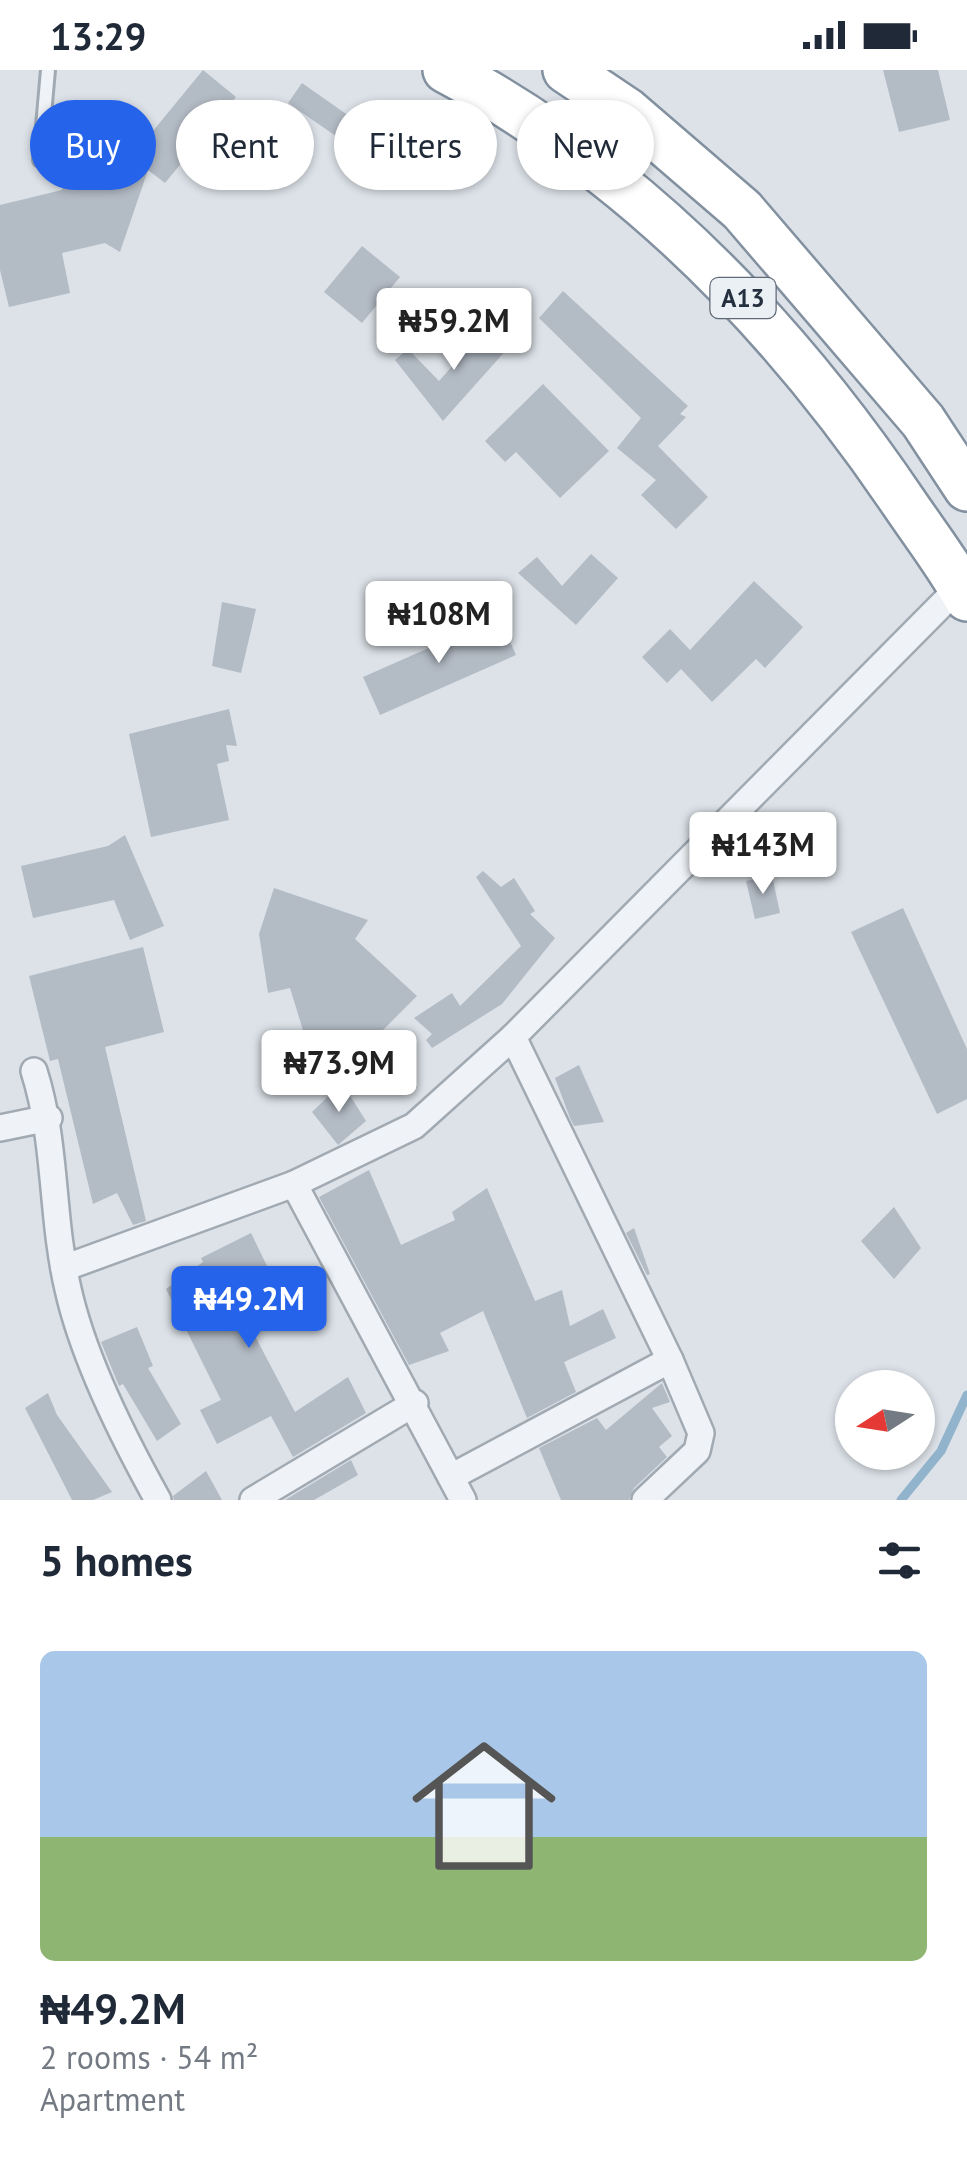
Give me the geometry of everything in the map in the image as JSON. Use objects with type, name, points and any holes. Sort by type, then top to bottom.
[{"type":"highway","name":"A13","points":[[446,70],[590,162],[701,254],[790,348],[874,458],[965,588]]},
{"type":"highway","name":"A13","points":[[566,70],[628,111],[742,210],[923,421],[967,488]]},
{"type":"street","points":[[64,1268],[294,1184],[414,1126],[513,1038],[965,588]]},
{"type":"street","points":[[513,1038],[698,1422],[697,1451],[646,1500]]},
{"type":"street","points":[[34,1071],[50,1118],[64,1268],[78,1325],[158,1500]]},
{"type":"street","points":[[0,1128],[50,1118]]},
{"type":"street","points":[[294,1184],[415,1403],[457,1488],[670,1360]]},
{"type":"street","points":[[253,1500],[415,1403]]},
{"type":"lane","points":[[45,100],[48,70]]},
{"type":"building","points":[[203,70],[236,97],[234,100],[178,100]]},
{"type":"building","points":[[883,70],[938,70],[950,120],[899,132]]},
{"type":"building","points":[[302,83],[334,105],[334,135],[314,121],[314,100],[290,100]]},
{"type":"building","points":[[176,103],[176,170],[165,183],[156,176],[156,127]]},
{"type":"building","points":[[62,190],[141,190],[120,252],[105,243],[62,253],[70,293],[9,307],[0,270],[0,205]]},
{"type":"building","points":[[362,246],[400,277],[362,323],[324,292]]},
{"type":"building","points":[[563,291],[688,406],[680,414],[686,417],[658,446],[708,497],[676,529],[641,495],[656,480],[617,448],[641,418],[539,318]]},
{"type":"building","points":[[487,327],[508,348],[443,421],[395,360],[408,349],[439,381]]},
{"type":"building","points":[[543,384],[609,451],[560,498],[516,452],[505,462],[485,441]]},
{"type":"building","points":[[591,554],[618,578],[576,625],[518,573],[537,557],[562,586]]},
{"type":"building","points":[[754,581],[803,627],[765,668],[756,659],[712,702],[681,669],[667,683],[642,657],[670,629],[690,650]]},
{"type":"building","points":[[222,602],[256,609],[241,673],[212,666]]},
{"type":"building","points":[[499,617],[516,655],[380,715],[363,677]]},
{"type":"building","points":[[229,709],[237,746],[226,745],[229,761],[217,764],[229,820],[151,837],[129,734]]},
{"type":"building","points":[[125,835],[164,926],[130,940],[114,900],[33,918],[21,866],[108,846]]},
{"type":"building","points":[[483,871],[501,887],[514,878],[535,911],[530,914],[555,938],[502,1004],[432,1048],[426,1040],[432,1034],[414,1018],[452,993],[460,1006],[521,946],[476,877]]},
{"type":"building","points":[[772,875],[780,913],[755,919],[746,881]]},
{"type":"building","points":[[274,888],[368,920],[355,939],[417,996],[364,1049],[313,1063],[290,988],[268,993],[259,934]]},
{"type":"building","points":[[903,908],[967,1049],[967,1099],[937,1114],[851,932]]},
{"type":"building","points":[[143,947],[164,1032],[105,1047],[146,1221],[133,1225],[117,1193],[93,1204],[58,1059],[50,1061],[29,976]]},
{"type":"building","points":[[579,1065],[604,1122],[574,1126],[570,1118],[555,1078]]},
{"type":"building","points":[[342,1083],[366,1121],[338,1145],[312,1112]]},
{"type":"building","points":[[369,1170],[401,1245],[455,1220],[452,1212],[487,1188],[535,1301],[562,1290],[570,1326],[603,1309],[616,1338],[564,1362],[576,1392],[527,1418],[483,1311],[440,1333],[449,1351],[409,1365],[319,1197]]},
{"type":"building","points":[[894,1207],[921,1248],[894,1279],[861,1241]]},
{"type":"building","points":[[634,1228],[650,1274],[647,1275],[626,1233]]},
{"type":"building","points":[[251,1233],[284,1301],[246,1319],[295,1412],[348,1377],[366,1413],[293,1457],[271,1416],[217,1444],[200,1410],[221,1400],[166,1289],[203,1262],[201,1258]]},
{"type":"building","points":[[137,1327],[153,1366],[148,1368],[181,1424],[157,1441],[123,1384],[119,1386],[101,1342]]},
{"type":"building","points":[[662,1383],[670,1402],[652,1408],[672,1436],[659,1447],[667,1457],[634,1488],[629,1500],[561,1500],[539,1448],[597,1418],[606,1430]]},
{"type":"building","points":[[48,1393],[57,1415],[112,1492],[93,1500],[72,1500],[25,1408]]},
{"type":"building","points":[[351,1460],[358,1475],[314,1500],[285,1500]]},
{"type":"building","points":[[206,1471],[222,1500],[174,1500],[173,1496]]},
{"type":"waterway","points":[[901,1500],[941,1451],[967,1395]]}]
